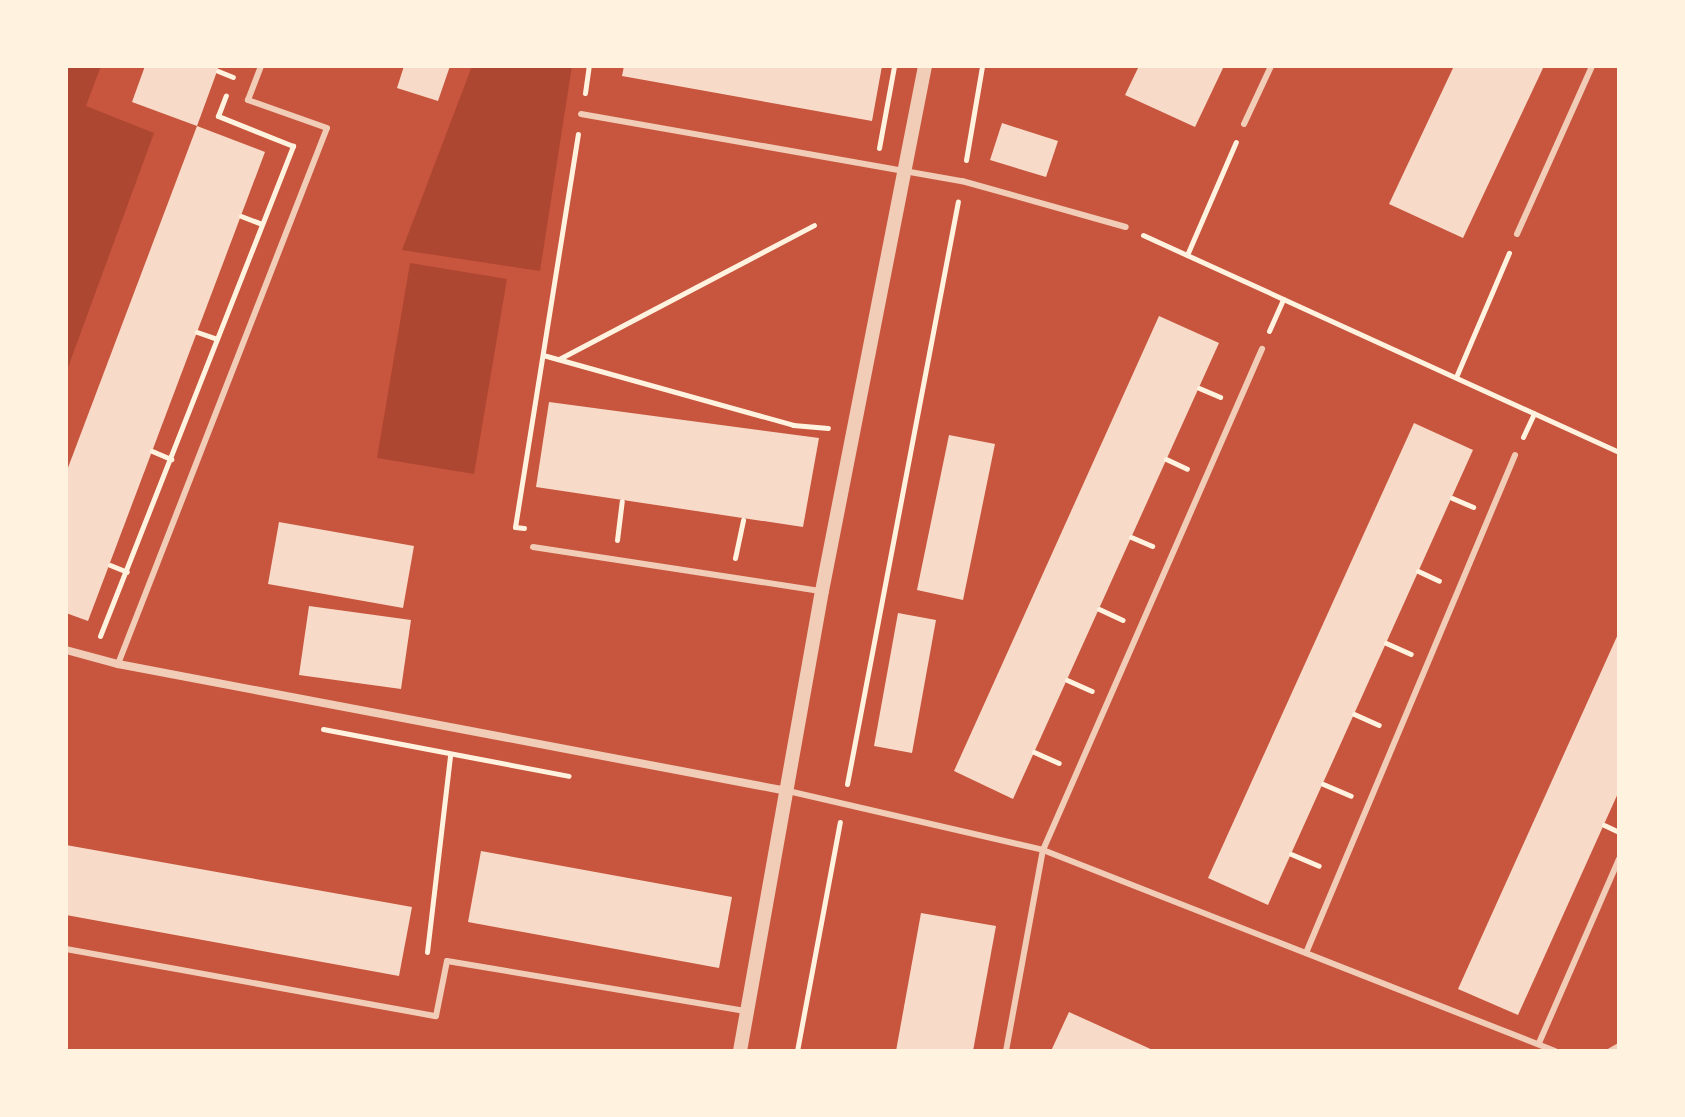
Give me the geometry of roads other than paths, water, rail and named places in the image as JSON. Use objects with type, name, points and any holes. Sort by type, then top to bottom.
[{"type":"street","points":[[740,1051],[822,591],[925,66]]},
{"type":"street","points":[[70,651],[118,664],[787,791]]},
{"type":"lane","points":[[118,664],[327,128],[248,100],[261,66]]},
{"type":"lane","points":[[1244,124],[1271,66]]},
{"type":"lane","points":[[1517,234],[1592,66]]},
{"type":"lane","points":[[581,114],[962,181],[1126,227]]},
{"type":"lane","points":[[1006,1051],[1043,850],[1262,349]]},
{"type":"lane","points":[[1306,953],[1515,455]]},
{"type":"lane","points":[[533,547],[822,591]]},
{"type":"lane","points":[[787,791],[1043,850],[1555,1051]]},
{"type":"lane","points":[[1539,1043],[1619,859]]},
{"type":"lane","points":[[66,949],[436,1016],[447,961],[747,1011]]},
{"type":"lane","points":[[1610,1051],[1619,1046]]}]
